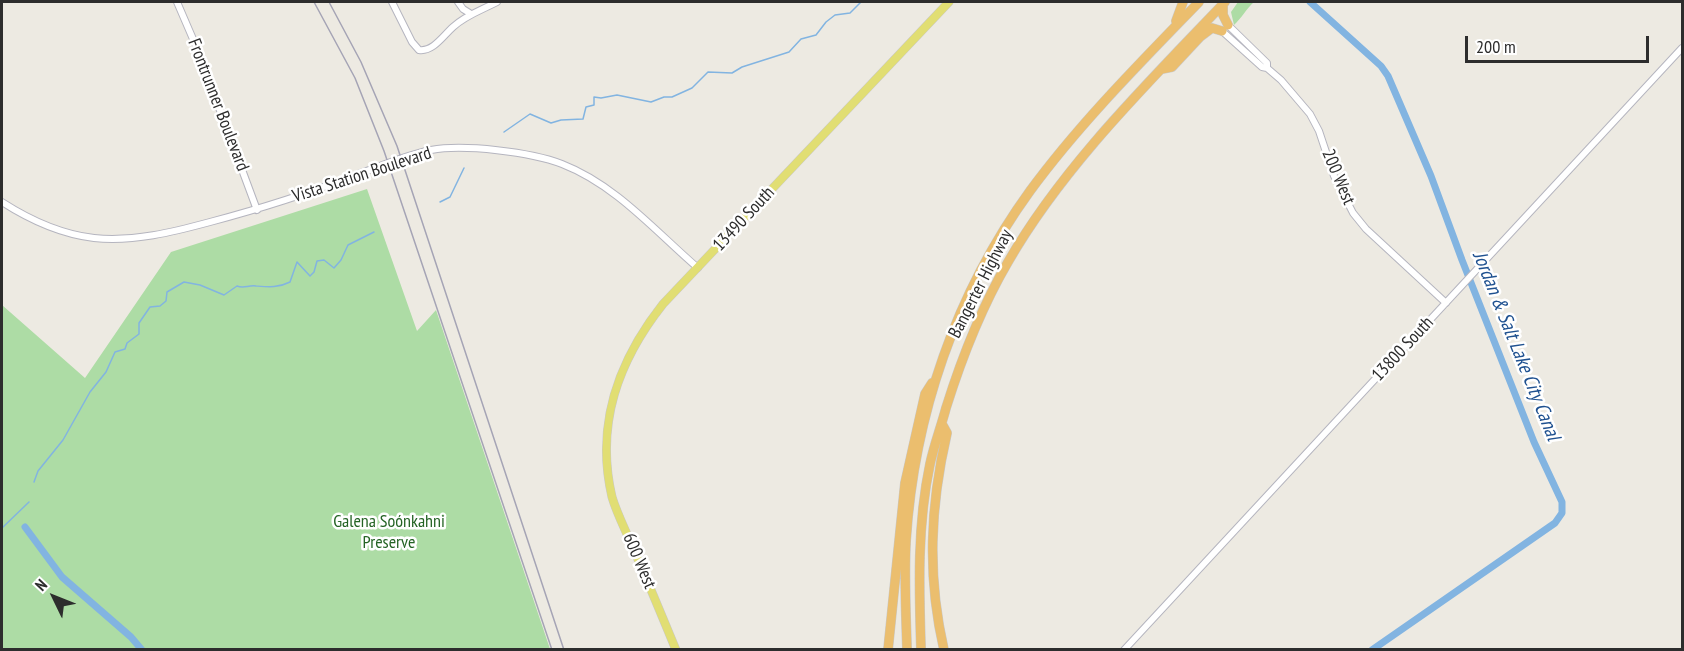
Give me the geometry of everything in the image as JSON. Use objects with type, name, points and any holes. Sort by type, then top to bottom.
[{"type":"highway","points":[[1170,31],[1180,14],[1183,2]]},
{"type":"highway","name":"Bangerter Highway","points":[[907,650],[905,586],[908,519],[915,462],[936,376],[973,283],[1023,201],[1060,153],[1199,2]]},
{"type":"highway","points":[[1162,69],[1172,67],[1200,37],[1212,28],[1225,28],[1224,2]]},
{"type":"highway","name":"Bangerter Highway","points":[[921,650],[919,577],[921,532],[930,464],[967,348],[982,312],[1024,236],[1069,173],[1224,2]]},
{"type":"highway","points":[[888,650],[905,483],[925,394],[936,376]]},
{"type":"highway","points":[[942,424],[947,433],[935,496],[932,557],[935,607],[944,650]]},
{"type":"main road","name":"13490 South","points":[[608,472],[610,415],[614,394],[628,357],[645,327],[949,2]]},
{"type":"main road","name":"600 West","points":[[608,472],[613,499],[676,650]]},
{"type":"street","name":"Frontrunner Boulevard","points":[[177,2],[196,46],[256,210]]},
{"type":"street","points":[[392,2],[411,42],[419,50],[430,48],[471,14],[497,2]]},
{"type":"street","points":[[458,2],[471,14]]},
{"type":"street","name":"200 West","points":[[1225,28],[1262,67],[1267,68],[1281,80],[1310,114],[1319,131],[1334,176],[1353,213],[1366,229],[1446,303]]},
{"type":"street","name":"13800 South","points":[[1124,650],[1683,48]]},
{"type":"street","name":"Vista Station Boulevard","points":[[2,202],[23,216],[71,234],[96,238],[138,238],[256,210],[432,150],[492,150],[560,163],[586,175],[624,202],[698,268]]},
{"type":"green space","points":[[1238,2],[1254,2],[1234,25],[1231,12]]},
{"type":"green space","name":"Galena Soónkahni Preserve","points":[[367,189],[417,331],[436,310],[550,649],[2,649],[2,305],[85,378],[171,252]]},
{"type":"waterway","points":[[504,132],[530,114],[551,123],[583,119],[586,107],[594,105],[594,97],[617,95],[651,102],[664,97],[672,97],[692,88],[708,72],[732,73],[742,67],[789,52],[801,39],[816,35],[835,15],[850,13],[861,2]]},
{"type":"waterway","name":"Jordan & Salt Lake City Canal","points":[[1310,2],[1381,66],[1388,76],[1431,176],[1534,442],[1562,502],[1562,513],[1555,523],[1372,650]]},
{"type":"waterway","points":[[440,202],[450,197],[464,168]]},
{"type":"waterway","points":[[34,482],[38,471],[63,440],[90,392],[106,372],[115,352],[125,349],[127,343],[139,334],[139,323],[150,307],[160,306],[166,301],[167,292],[184,282],[200,285],[224,295],[237,286],[281,285],[290,282],[297,262],[310,276],[314,272],[317,261],[324,260],[334,268],[341,260],[348,245],[374,232]]},
{"type":"waterway","points":[[2,528],[29,502]]},
{"type":"waterway","points":[[25,527],[62,577],[131,637],[142,650]]},
{"type":"railway","points":[[314,2],[355,78],[384,151],[552,650]]},
{"type":"railway","points":[[329,2],[361,62],[397,146],[564,650]]}]
